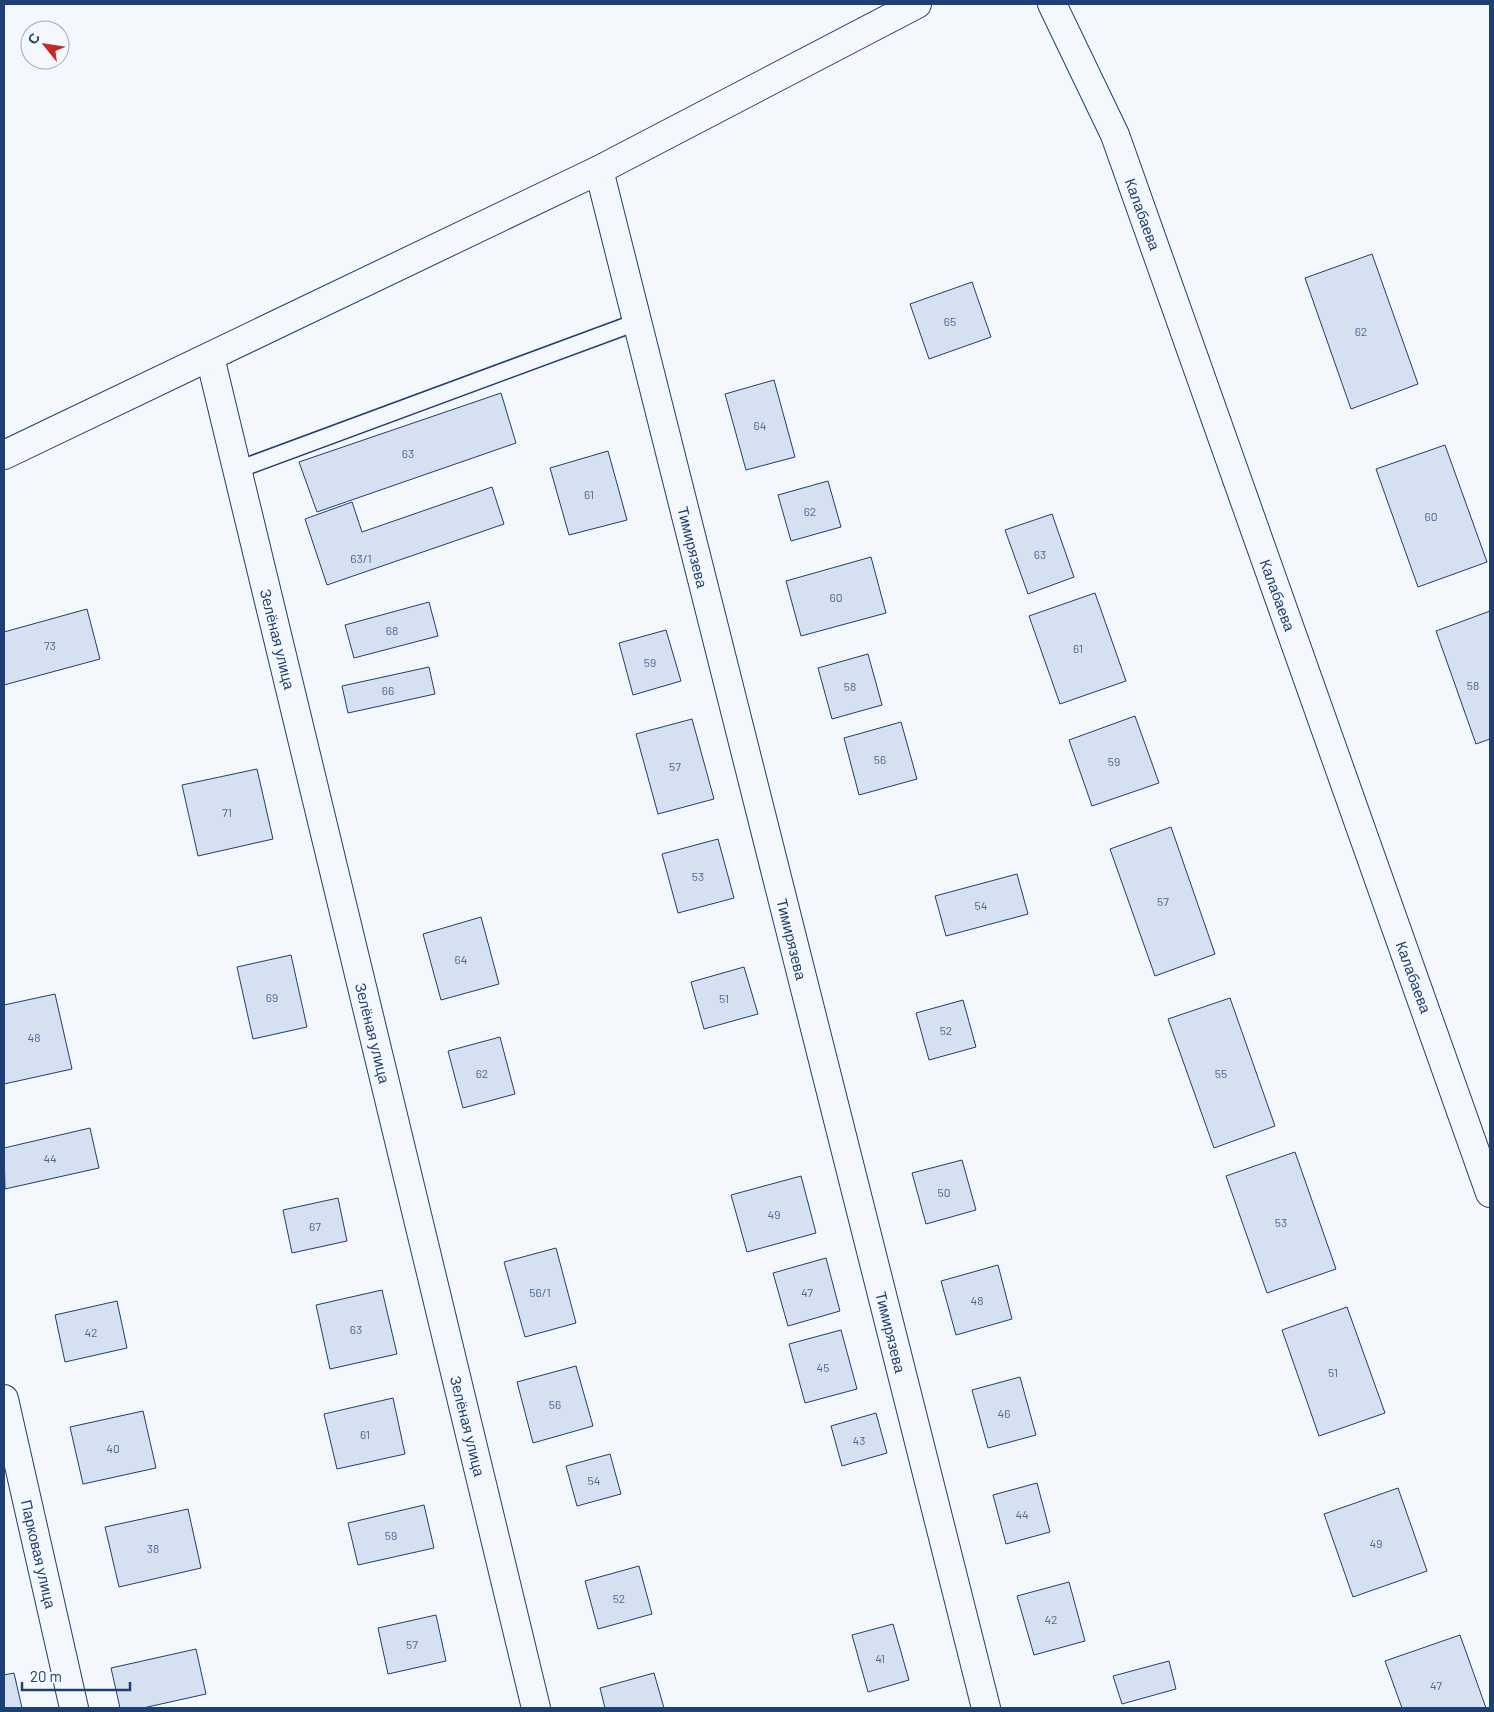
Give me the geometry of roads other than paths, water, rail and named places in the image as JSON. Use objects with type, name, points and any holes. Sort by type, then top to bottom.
[{"type":"main road","points":[[4,455],[599,170],[916,4]]},
{"type":"main road","name":"Калабаева","points":[[1052,4],[1115,135],[1490,1193]]},
{"type":"main road","name":"Тимирязева","points":[[599,170],[986,1708]]},
{"type":"main road","name":"Зелёная улица","points":[[210,357],[536,1708]]},
{"type":"main road","name":"Парковая улица","points":[[4,1399],[74,1708]]},
{"type":"lane","points":[[237,470],[637,322]]}]
